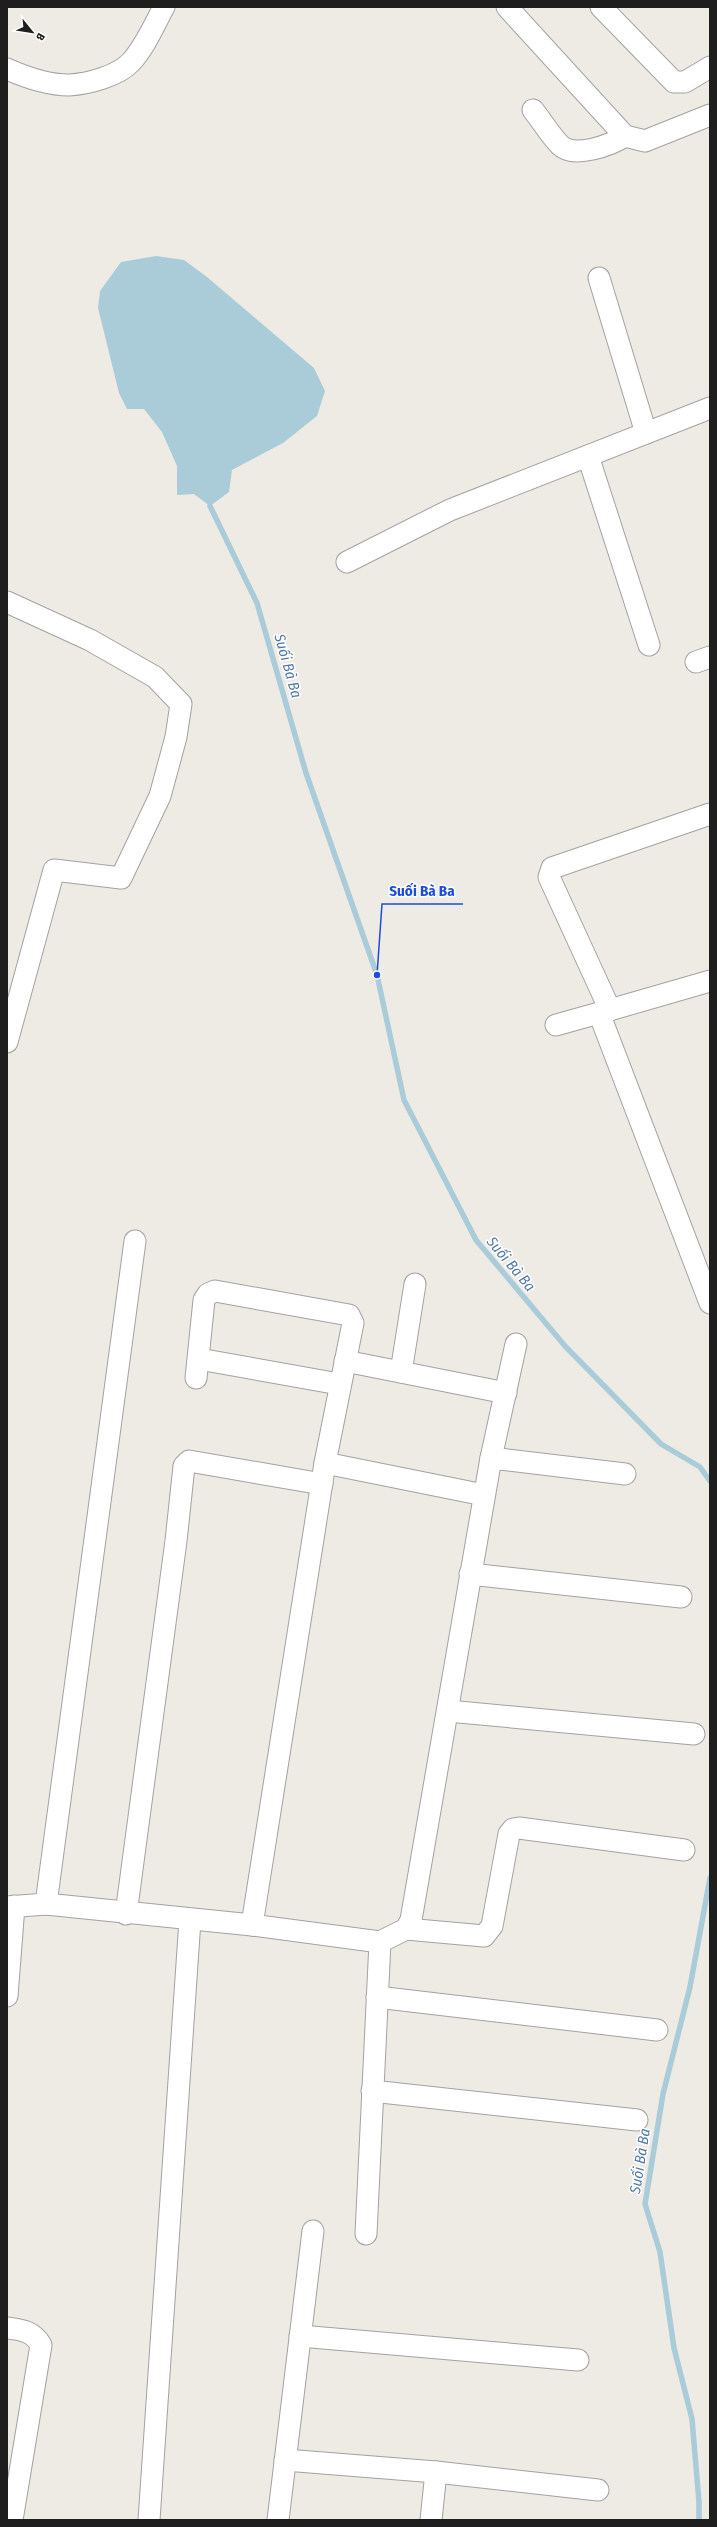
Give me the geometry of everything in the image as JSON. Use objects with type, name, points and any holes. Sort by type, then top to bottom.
[{"type":"street","points":[[7,69],[28,77],[69,85],[91,81],[119,71],[131,62],[164,7]]},
{"type":"street","points":[[508,7],[625,136],[645,140],[710,115]]},
{"type":"street","points":[[602,7],[674,82],[685,82],[710,67]]},
{"type":"street","points":[[533,110],[560,146],[571,151],[610,145],[625,136]]},
{"type":"street","points":[[599,278],[646,433]]},
{"type":"street","points":[[347,562],[450,510],[710,408]]},
{"type":"street","points":[[588,456],[650,645]]},
{"type":"street","points":[[7,602],[90,640],[155,677],[181,704],[176,737],[160,796],[121,878],[54,870],[7,1042]]},
{"type":"street","points":[[710,814],[552,868],[549,877],[604,1011],[710,1304]]},
{"type":"street","points":[[556,1025],[710,981]]},
{"type":"street","points":[[46,1904],[135,1241]]},
{"type":"street","points":[[401,1372],[415,1284]]},
{"type":"street","points":[[252,1925],[325,1463],[339,1384],[353,1323],[349,1315],[215,1291],[208,1294],[204,1300],[198,1369],[339,1384]]},
{"type":"street","points":[[7,1996],[11,1907],[46,1904],[126,1914],[252,1925],[380,1942],[406,1928],[411,1920],[484,1494],[516,1344]]},
{"type":"street","points":[[345,1361],[506,1394]]},
{"type":"street","points":[[491,1458],[625,1474]]},
{"type":"street","points":[[126,1914],[175,1549],[184,1466],[189,1461],[322,1484]]},
{"type":"street","points":[[325,1463],[484,1494]]},
{"type":"street","points":[[470,1574],[681,1597]]},
{"type":"street","points":[[448,1711],[694,1734]]},
{"type":"street","points":[[406,1928],[484,1936],[488,1934],[492,1926],[509,1834],[513,1829],[519,1828],[684,1850]]},
{"type":"street","points":[[149,2520],[190,1920]]},
{"type":"street","points":[[366,2234],[376,1997],[380,1942]]},
{"type":"street","points":[[376,1997],[658,2030]]},
{"type":"street","points":[[372,2090],[637,2120]]},
{"type":"street","points":[[278,2520],[312,2232]]},
{"type":"street","points":[[7,2328],[24,2331],[36,2336],[41,2345],[12,2520]]},
{"type":"street","points":[[300,2336],[578,2360]]},
{"type":"street","points":[[285,2460],[436,2472],[598,2490]]},
{"type":"street","points":[[431,2520],[436,2472]]},
{"type":"water","points":[[156,256],[184,260],[207,277],[314,368],[325,391],[317,416],[283,443],[232,470],[229,492],[210,506],[194,494],[177,495],[177,466],[162,432],[144,409],[127,409],[119,393],[98,308],[100,291],[121,262]]},
{"type":"waterway","name":"Suối Bà Ba","points":[[210,506],[257,603],[306,773],[377,975],[404,1100],[476,1240],[565,1346],[661,1444],[700,1467],[710,1481]]},
{"type":"waterway","name":"Suối Bà Ba","points":[[699,2520],[699,2502],[692,2419],[674,2348],[660,2252],[645,2204],[663,2094],[690,1987],[710,1878]]},
{"type":"place","name":"Suối Bà Ba","points":[[377,975]]}]
